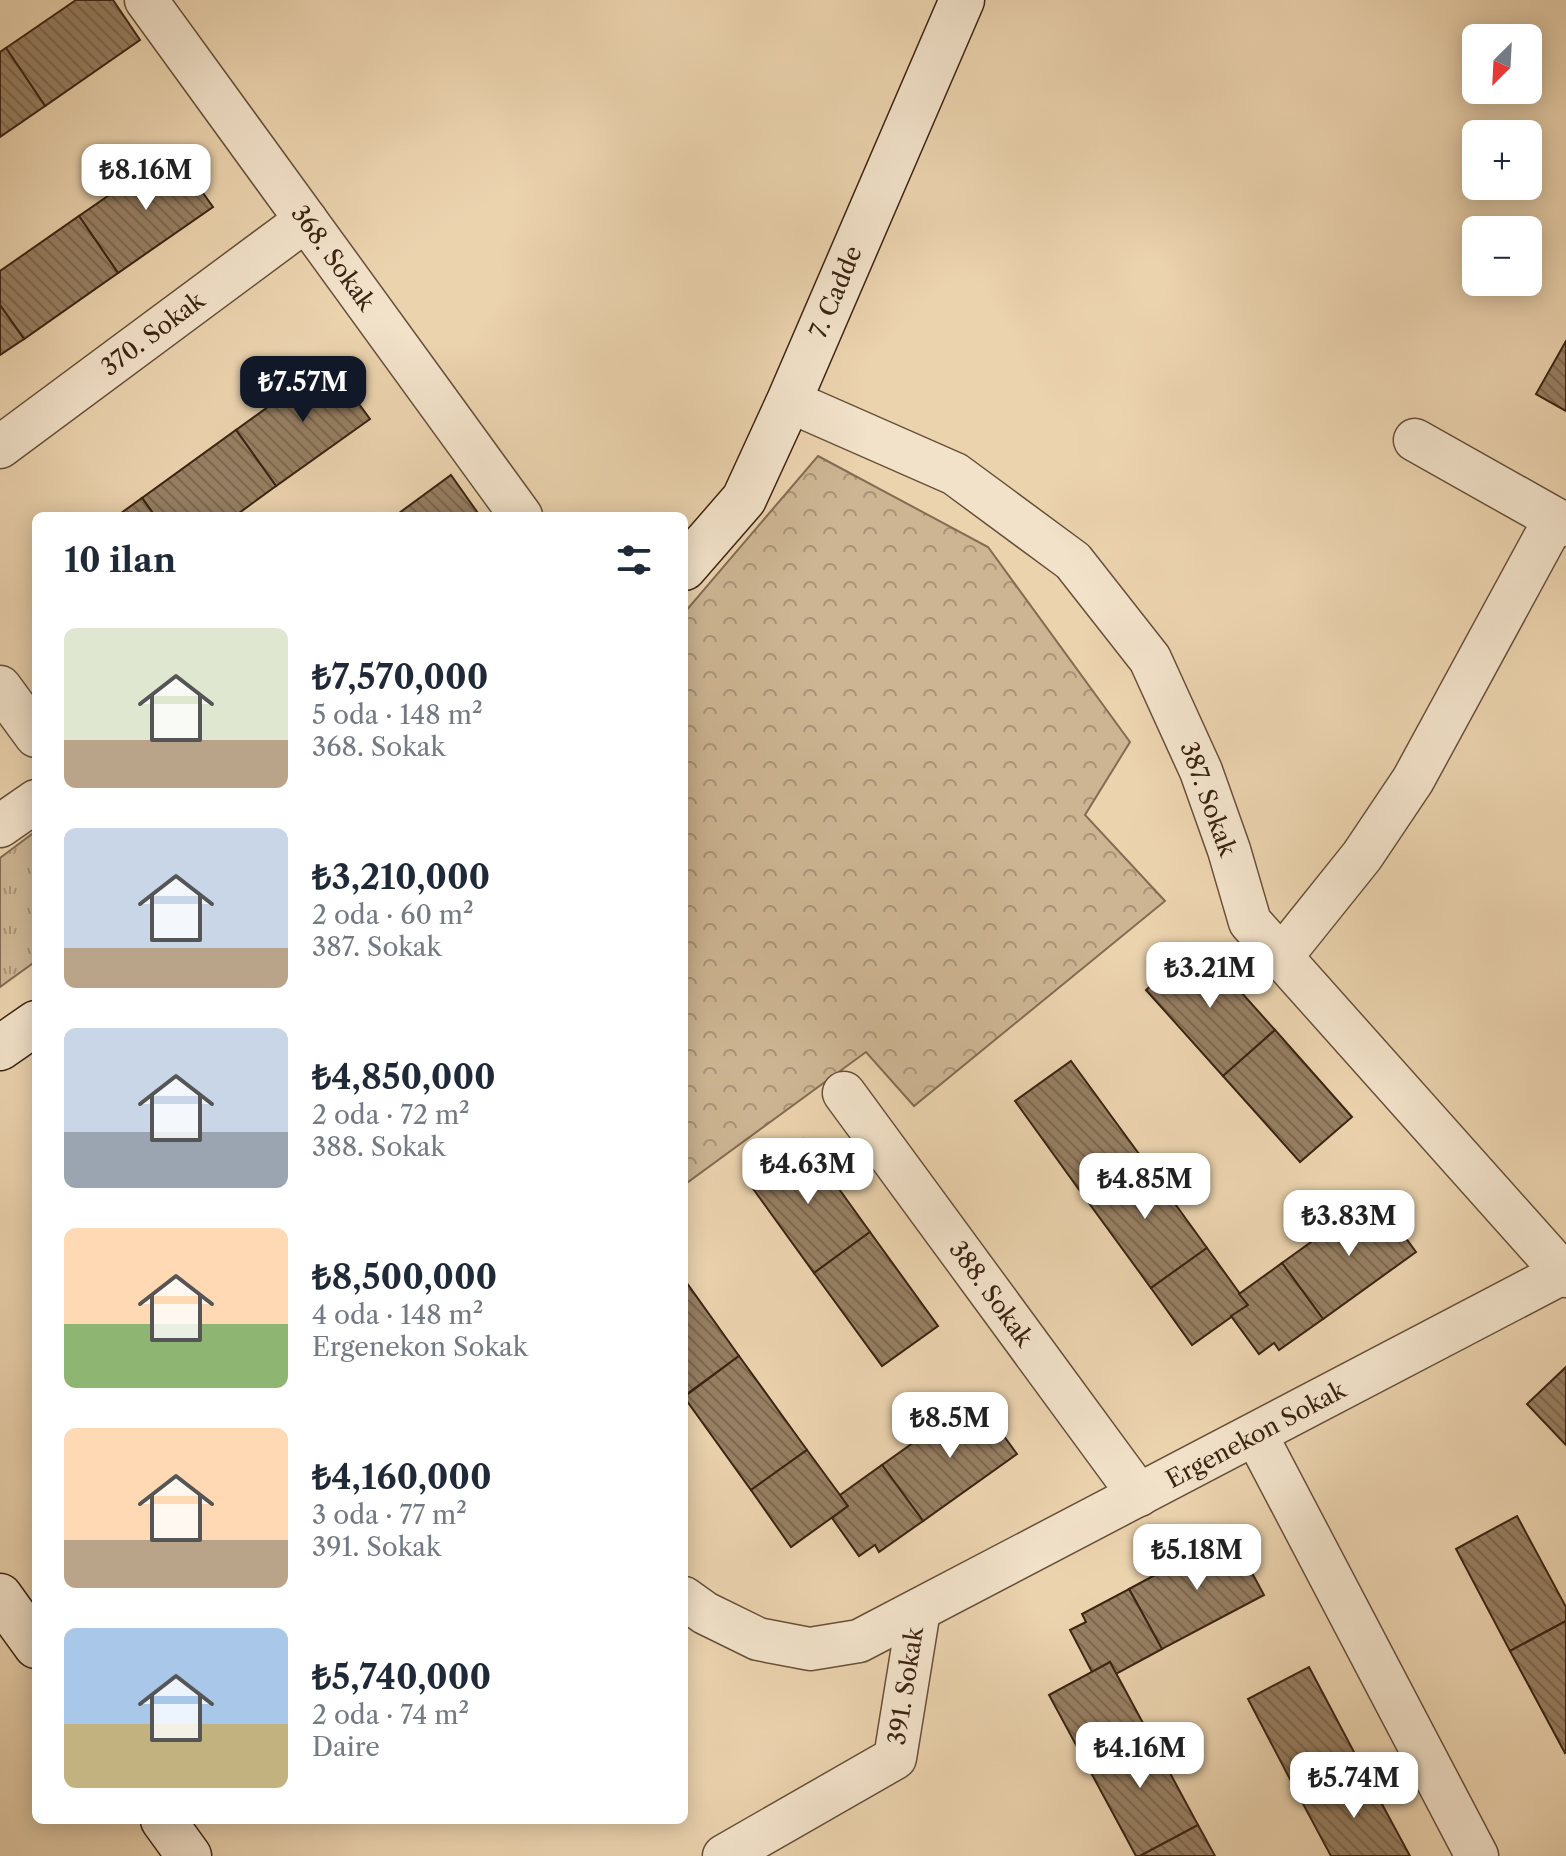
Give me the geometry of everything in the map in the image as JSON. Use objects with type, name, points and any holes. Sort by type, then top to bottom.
[{"type":"street","name":"368. Sokak","points":[[146,0],[518,512]]},
{"type":"street","name":"7. Cadde","points":[[688,563],[744,499],[962,0]]},
{"type":"street","name":"370. Sokak","points":[[0,447],[306,220]]},
{"type":"street","name":"387. Sokak","points":[[789,401],[955,474],[1073,561],[1150,659],[1201,771],[1250,922],[1565,1274]]},
{"type":"street","points":[[1281,957],[1362,856],[1413,780],[1561,522],[1415,440]]},
{"type":"street","points":[[0,687],[32,731]]},
{"type":"street","points":[[0,826],[32,804]]},
{"type":"street","points":[[0,1048],[32,1026]]},
{"type":"street","name":"388. Sokak","points":[[844,1093],[1139,1495]]},
{"type":"street","name":"Ergenekon Sokak","points":[[688,1601],[705,1613],[758,1639],[810,1649],[859,1641],[1565,1274]]},
{"type":"street","points":[[1256,1435],[1477,1856]]},
{"type":"street","points":[[0,1596],[32,1640]]},
{"type":"street","name":"391. Sokak","points":[[724,1856],[895,1758],[919,1610]]},
{"type":"street","points":[[166,1824],[189,1856]]},
{"type":"green space","points":[[818,456],[988,547],[1130,742],[1085,815],[1165,901],[914,1106],[866,1052],[688,1182],[688,608]]},
{"type":"green space","points":[[32,834],[32,964],[0,987],[0,858]]},
{"type":"building","points":[[76,0],[113,0],[140,40],[45,106],[6,48]]},
{"type":"building","points":[[6,48],[45,106],[0,137],[0,52]]},
{"type":"building","points":[[173,151],[213,207],[118,273],[79,216]]},
{"type":"building","points":[[79,216],[118,273],[24,339],[0,305],[0,271]]},
{"type":"building","points":[[0,305],[24,339],[0,355]]},
{"type":"building","points":[[1566,341],[1566,411],[1536,394]]},
{"type":"building","points":[[329,363],[370,419],[276,486],[236,430]]},
{"type":"building","points":[[236,430],[276,486],[240,512],[152,512],[142,498]]},
{"type":"building","points":[[451,475],[477,512],[400,512]]},
{"type":"building","points":[[142,498],[152,512],[123,512]]},
{"type":"building","points":[[1198,944],[1275,1030],[1223,1076],[1146,990]]},
{"type":"building","points":[[1275,1030],[1352,1117],[1300,1162],[1223,1076]]},
{"type":"building","points":[[1071,1061],[1139,1154],[1083,1195],[1015,1101]]},
{"type":"building","points":[[803,1139],[870,1232],[814,1273],[746,1179]]},
{"type":"building","points":[[1139,1154],[1207,1248],[1151,1288],[1083,1195]]},
{"type":"building","points":[[1375,1196],[1416,1252],[1323,1319],[1282,1263]]},
{"type":"building","points":[[870,1232],[938,1326],[882,1366],[814,1273]]},
{"type":"building","points":[[1207,1248],[1248,1305],[1192,1345],[1151,1288]]},
{"type":"building","points":[[1282,1263],[1323,1319],[1279,1350],[1274,1343],[1259,1354],[1231,1316],[1248,1305],[1239,1294]]},
{"type":"building","points":[[688,1285],[739,1356],[688,1393]]},
{"type":"building","points":[[739,1356],[807,1450],[751,1490],[688,1403],[688,1394]]},
{"type":"building","points":[[1566,1367],[1566,1445],[1527,1404]]},
{"type":"building","points":[[976,1398],[1017,1454],[923,1521],[882,1465]]},
{"type":"building","points":[[807,1450],[848,1506],[791,1547],[751,1490]]},
{"type":"building","points":[[882,1465],[923,1521],[879,1552],[875,1545],[859,1556],[832,1518],[848,1506],[840,1495]]},
{"type":"building","points":[[1517,1516],[1566,1607],[1566,1621],[1510,1651],[1456,1549]]},
{"type":"building","points":[[1231,1534],[1264,1595],[1162,1649],[1129,1589]]},
{"type":"building","points":[[1129,1589],[1162,1649],[1116,1674],[1110,1662],[1092,1672],[1070,1630],[1086,1622],[1082,1614]]},
{"type":"building","points":[[1566,1621],[1566,1752],[1565,1753],[1510,1651]]},
{"type":"building","points":[[1110,1662],[1143,1723],[1082,1756],[1049,1695]]},
{"type":"building","points":[[1309,1667],[1363,1769],[1302,1802],[1248,1699]]},
{"type":"building","points":[[1143,1723],[1198,1825],[1136,1856],[1082,1756]]},
{"type":"building","points":[[1363,1769],[1410,1856],[1331,1856],[1302,1802]]},
{"type":"building","points":[[1198,1825],[1215,1856],[1140,1856]]}]
